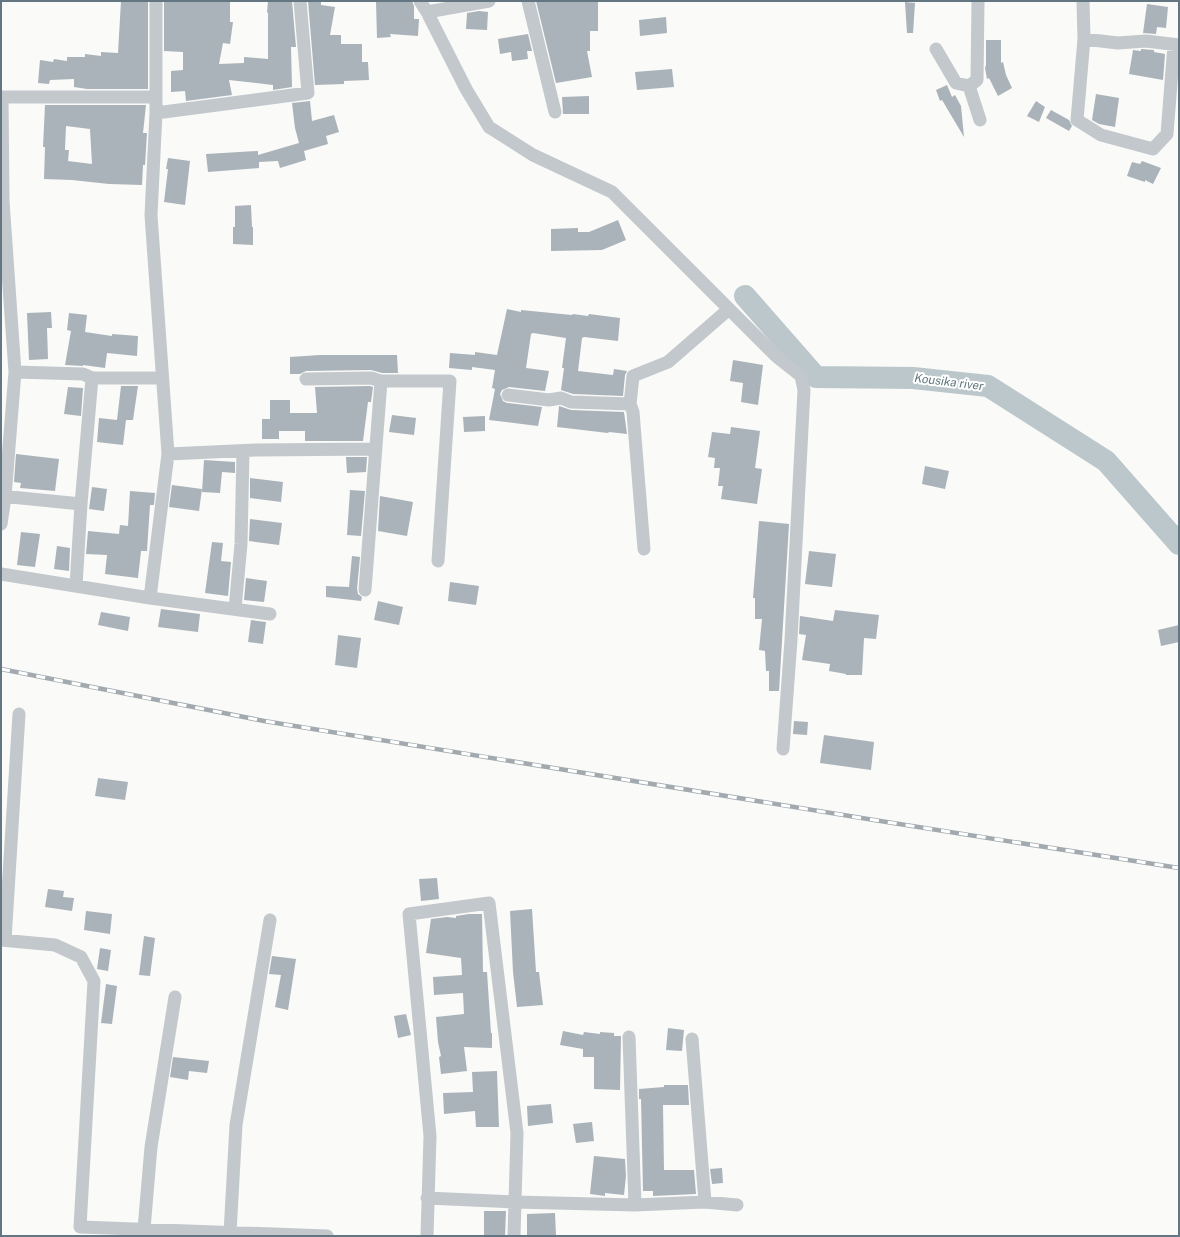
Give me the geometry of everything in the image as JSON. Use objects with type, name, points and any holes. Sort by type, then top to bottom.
[{"type":"street","points":[[150,598],[168,454],[151,215],[156,113],[156,1]]},
{"type":"street","points":[[156,113],[308,93],[300,1]]},
{"type":"street","points":[[489,1],[423,6],[466,89],[489,127],[533,155],[612,192],[777,357],[801,376],[804,390],[791,640],[783,749]]},
{"type":"street","points":[[528,1],[555,112]]},
{"type":"street","points":[[936,49],[956,83],[969,86],[977,80],[978,1]]},
{"type":"street","points":[[1083,1],[1084,40],[1077,120],[1101,134],[1153,149],[1167,134],[1177,45],[1146,40],[1118,43],[1084,40]]},
{"type":"street","points":[[969,86],[980,120]]},
{"type":"street","points":[[1,524],[15,372],[3,201],[1,97],[156,97]]},
{"type":"street","points":[[644,549],[633,412],[630,404],[633,376],[668,362],[729,309]]},
{"type":"street","points":[[15,372],[83,374],[92,378],[162,378]]},
{"type":"street","points":[[76,586],[92,378]]},
{"type":"street","points":[[306,379],[371,378],[381,381],[450,381],[438,561]]},
{"type":"street","points":[[365,590],[381,381]]},
{"type":"street","points":[[508,395],[548,400],[561,398],[571,402],[630,404]]},
{"type":"street","points":[[168,454],[376,449]]},
{"type":"street","points":[[235,609],[241,544],[243,451]]},
{"type":"street","points":[[3,496],[82,504]]},
{"type":"street","points":[[1,574],[150,598],[270,614]]},
{"type":"street","points":[[19,714],[3,940],[55,945],[82,957],[94,981],[80,1227],[327,1236]]},
{"type":"street","points":[[426,1236],[430,1136],[409,914],[489,903],[517,1133],[514,1236]]},
{"type":"street","points":[[230,1233],[236,1125],[270,920]]},
{"type":"street","points":[[144,1230],[151,1147],[175,997]]},
{"type":"street","points":[[629,1037],[635,1205]]},
{"type":"street","points":[[692,1039],[704,1202]]},
{"type":"street","points":[[428,1198],[635,1205],[704,1202],[737,1205]]},
{"type":"building","points":[[121,1],[148,1],[148,89],[87,89],[74,87],[74,79],[50,80],[49,84],[38,83],[40,60],[53,62],[54,59],[67,61],[67,57],[85,57],[85,54],[101,56],[101,52],[118,53]]},
{"type":"building","points":[[164,1],[230,1],[230,22],[233,22],[230,44],[223,43],[219,64],[244,63],[244,57],[268,59],[268,1],[292,1],[296,47],[291,47],[292,87],[273,90],[273,85],[229,80],[232,95],[186,101],[185,91],[171,92],[171,71],[183,70],[183,52],[164,51]]},
{"type":"building","points":[[308,1],[321,1],[321,5],[335,7],[330,35],[341,35],[341,44],[362,44],[362,62],[368,62],[369,80],[344,81],[344,84],[315,85]]},
{"type":"building","points":[[412,1],[414,6],[414,19],[419,19],[418,36],[390,34],[391,37],[377,38],[376,2]]},
{"type":"building","points":[[536,1],[598,1],[598,31],[590,31],[590,51],[587,51],[592,77],[556,83]]},
{"type":"building","points":[[905,2],[915,3],[913,33],[907,33]]},
{"type":"building","points":[[1147,4],[1168,7],[1166,28],[1157,27],[1156,34],[1143,33]]},
{"type":"building","points":[[479,11],[488,12],[487,30],[466,29],[467,13]]},
{"type":"building","points":[[666,17],[667,33],[640,36],[639,20]]},
{"type":"building","points":[[528,34],[532,51],[527,51],[528,59],[512,61],[511,52],[500,54],[498,39]]},
{"type":"building","points":[[986,40],[1001,40],[1001,63],[1003,62],[1006,75],[1012,88],[998,96],[989,78],[987,79],[985,68]]},
{"type":"building","points":[[1141,49],[1154,50],[1154,52],[1165,54],[1163,80],[1129,74],[1133,50],[1141,51]]},
{"type":"building","points":[[672,69],[674,87],[637,90],[635,72]]},
{"type":"building","points":[[947,85],[952,97],[955,95],[961,106],[964,137],[942,100],[940,101],[936,90]]},
{"type":"building","points":[[1096,94],[1119,98],[1115,127],[1099,124],[1092,120]]},
{"type":"building","points":[[589,96],[589,114],[563,114],[562,97]]},
{"type":"building","points":[[310,101],[312,121],[334,115],[339,132],[326,136],[328,144],[304,151],[306,160],[280,168],[278,161],[259,162],[259,168],[208,172],[206,154],[258,151],[258,155],[299,143],[295,128],[292,103]]},
{"type":"building","points":[[1036,101],[1045,107],[1039,122],[1027,116]]},
{"type":"building","points":[[45,105],[146,105],[143,133],[147,133],[142,185],[44,179],[45,147],[43,147]],"holes":[[[66,126],[90,129],[92,164],[68,161],[69,150],[65,150]]]},
{"type":"building","points":[[1051,110],[1069,120],[1072,126],[1069,131],[1046,118]]},
{"type":"building","points":[[168,158],[190,161],[185,205],[164,202]]},
{"type":"building","points":[[1142,161],[1161,168],[1153,184],[1145,180],[1145,182],[1127,176],[1132,162],[1140,164]]},
{"type":"building","points":[[251,205],[253,245],[233,244],[235,206]]},
{"type":"building","points":[[618,220],[626,240],[602,250],[551,251],[551,229],[578,228],[578,232],[589,232]]},
{"type":"building","points":[[507,309],[521,312],[521,310],[588,316],[589,314],[620,318],[618,341],[582,338],[578,371],[613,375],[614,369],[627,371],[625,375],[623,396],[573,394],[561,390],[566,338],[533,333],[531,334],[526,368],[549,371],[545,391],[509,387],[502,390],[500,394],[503,401],[507,403],[542,407],[538,426],[489,420],[495,389],[492,388],[495,370],[472,367],[472,370],[449,368],[450,353],[475,355],[475,352],[497,355]]},
{"type":"building","points":[[51,312],[52,328],[47,328],[48,359],[29,360],[27,313]]},
{"type":"building","points":[[69,313],[87,315],[85,332],[112,336],[112,334],[138,336],[137,356],[107,353],[105,368],[83,365],[65,365],[71,331],[67,330]]},
{"type":"building","points":[[320,355],[397,355],[398,373],[382,373],[371,370],[306,371],[300,374],[290,374],[290,357]]},
{"type":"building","points":[[733,360],[763,365],[758,405],[741,402],[743,383],[730,381]]},
{"type":"building","points":[[121,386],[138,386],[133,420],[126,420],[123,445],[97,442],[99,418],[117,420]]},
{"type":"building","points":[[68,387],[83,388],[81,416],[64,414]]},
{"type":"building","points":[[315,387],[373,387],[371,402],[368,402],[363,441],[305,441],[305,431],[279,431],[279,439],[262,439],[262,419],[270,419],[270,400],[290,400],[290,413],[317,413]]},
{"type":"building","points":[[559,406],[571,410],[624,412],[627,434],[557,427]]},
{"type":"building","points":[[392,415],[416,418],[414,435],[389,432]]},
{"type":"building","points":[[485,416],[485,431],[464,432],[463,417]]},
{"type":"building","points":[[731,427],[760,431],[755,468],[762,469],[757,504],[721,499],[723,486],[718,486],[720,468],[714,468],[715,458],[708,457],[712,432],[730,434]]},
{"type":"building","points":[[16,454],[59,459],[55,491],[20,488],[21,483],[14,482]]},
{"type":"building","points":[[346,457],[367,457],[366,472],[347,473]]},
{"type":"building","points":[[204,460],[235,462],[235,473],[222,472],[220,493],[202,492]]},
{"type":"building","points":[[925,466],[949,471],[945,489],[922,484]]},
{"type":"building","points":[[250,478],[283,482],[281,502],[250,498]]},
{"type":"building","points":[[172,485],[202,489],[199,511],[169,507]]},
{"type":"building","points":[[92,487],[107,489],[104,511],[89,509]]},
{"type":"building","points":[[350,490],[365,491],[361,536],[347,535]]},
{"type":"building","points":[[130,491],[155,493],[154,505],[150,505],[147,551],[141,551],[138,578],[105,574],[107,555],[86,554],[88,531],[119,534],[120,525],[128,526]]},
{"type":"building","points":[[380,496],[413,502],[407,536],[378,531]]},
{"type":"building","points":[[250,519],[282,523],[279,545],[249,541]]},
{"type":"building","points":[[759,521],[789,524],[779,691],[769,691],[769,671],[766,671],[765,651],[759,650],[762,619],[755,619],[755,598],[753,598]]},
{"type":"building","points":[[21,532],[40,534],[35,567],[17,565]]},
{"type":"building","points":[[212,542],[223,543],[221,561],[231,562],[228,596],[205,593]]},
{"type":"building","points":[[57,546],[70,548],[69,571],[54,569]]},
{"type":"building","points":[[809,551],[836,554],[832,587],[805,584]]},
{"type":"building","points":[[352,556],[360,557],[357,589],[358,594],[362,597],[361,601],[326,597],[326,586],[349,587]]},
{"type":"building","points":[[246,578],[267,581],[264,602],[244,600]]},
{"type":"building","points":[[450,582],[479,586],[476,605],[448,601]]},
{"type":"building","points":[[378,601],[403,607],[399,625],[374,620]]},
{"type":"building","points":[[161,609],[200,614],[198,632],[158,627]]},
{"type":"building","points":[[835,610],[879,615],[876,639],[864,638],[862,675],[846,675],[829,671],[830,664],[802,660],[806,635],[799,634],[800,616],[833,621]]},
{"type":"building","points":[[101,612],[130,617],[128,631],[98,625]]},
{"type":"building","points":[[251,620],[266,622],[263,644],[248,642]]},
{"type":"building","points":[[1179,625],[1179,642],[1161,646],[1158,630]]},
{"type":"building","points":[[338,635],[361,638],[357,668],[335,665]]},
{"type":"building","points":[[794,721],[808,722],[807,735],[793,734]]},
{"type":"building","points":[[824,735],[874,742],[871,770],[820,763]]},
{"type":"building","points":[[98,778],[128,782],[125,800],[95,796]]},
{"type":"building","points":[[437,878],[439,899],[421,901],[419,879]]},
{"type":"building","points":[[48,889],[64,891],[63,897],[74,898],[72,911],[45,907]]},
{"type":"building","points":[[532,909],[536,972],[539,972],[543,1005],[517,1007],[513,972],[510,911]]},
{"type":"building","points":[[86,911],[112,914],[110,934],[84,930]]},
{"type":"building","points":[[482,914],[483,972],[487,972],[492,1048],[464,1047],[467,1071],[441,1074],[439,1057],[441,1056],[436,1017],[464,1014],[463,993],[434,995],[433,977],[462,975],[461,958],[426,953],[431,919],[447,917],[456,918],[456,916]]},
{"type":"building","points":[[144,936],[155,938],[150,976],[139,975]]},
{"type":"building","points":[[100,948],[111,950],[108,971],[97,969]]},
{"type":"building","points":[[272,956],[296,959],[288,1010],[275,1007],[281,975],[269,974]]},
{"type":"building","points":[[106,984],[117,986],[112,1024],[101,1023]]},
{"type":"building","points":[[406,1014],[411,1035],[398,1038],[394,1016]]},
{"type":"building","points":[[668,1028],[684,1030],[682,1051],[666,1050]]},
{"type":"building","points":[[563,1031],[583,1035],[584,1032],[600,1034],[600,1032],[614,1033],[614,1036],[621,1036],[620,1090],[594,1089],[594,1057],[583,1057],[583,1049],[560,1045]]},
{"type":"building","points":[[173,1057],[209,1061],[207,1073],[189,1071],[188,1080],[170,1077]]},
{"type":"building","points":[[497,1071],[499,1127],[476,1127],[475,1111],[444,1114],[443,1093],[473,1092],[472,1072]]},
{"type":"building","points":[[664,1085],[688,1085],[689,1105],[663,1105],[664,1170],[694,1170],[696,1194],[653,1196],[653,1191],[643,1191],[641,1099],[639,1099],[639,1089],[664,1087]]},
{"type":"building","points":[[551,1104],[553,1123],[528,1126],[527,1106]]},
{"type":"building","points":[[592,1122],[594,1141],[576,1143],[573,1124]]},
{"type":"building","points":[[594,1156],[625,1159],[626,1176],[624,1195],[605,1193],[605,1196],[590,1194]]},
{"type":"building","points":[[722,1168],[723,1183],[712,1184],[710,1169]]},
{"type":"building","points":[[484,1211],[506,1211],[505,1236],[484,1236]]},
{"type":"building","points":[[555,1213],[556,1236],[527,1236],[527,1214]]},
{"type":"waterway","name":"Kousika river","points":[[745,296],[816,377],[913,378],[988,386],[1106,461],[1179,544]]},
{"type":"railway","points":[[1,669],[264,721],[1179,868]]}]
